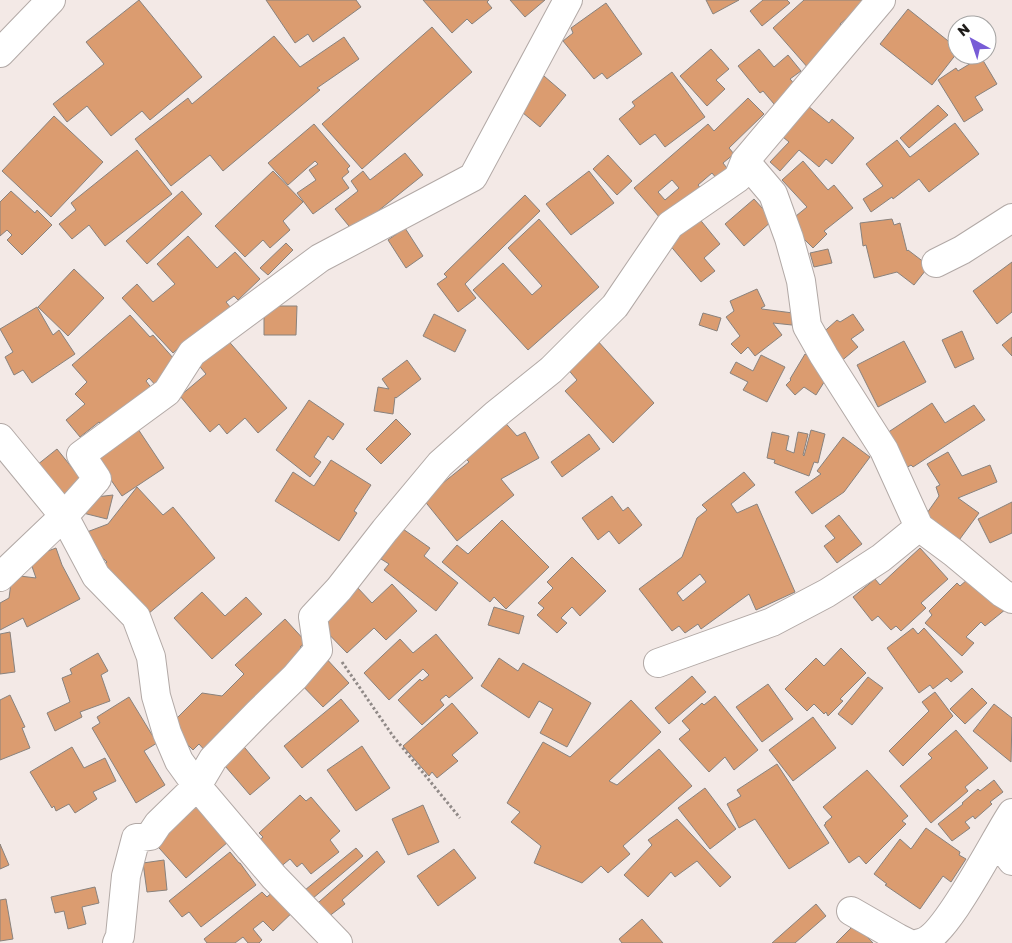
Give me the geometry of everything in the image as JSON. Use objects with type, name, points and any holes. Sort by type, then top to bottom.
[{"type":"street","points":[[0,53],[50,0]]},
{"type":"street","points":[[0,577],[64,516],[97,479],[81,455],[167,392],[192,353],[320,258],[473,177],[568,0]]},
{"type":"street","points":[[117,943],[120,936],[126,876],[136,838],[150,836],[158,824],[197,786],[213,759],[295,677],[318,650],[313,617],[339,589],[440,464],[495,415],[551,370],[615,306],[670,225],[738,178],[745,161],[881,0]]},
{"type":"street","points":[[745,161],[773,194],[789,238],[801,281],[807,326],[884,450],[919,527],[1012,599]]},
{"type":"street","points":[[936,263],[962,250],[1012,218]]},
{"type":"street","points":[[0,438],[64,516],[96,576],[136,617],[151,657],[156,696],[167,733],[179,761],[197,786],[274,877],[338,943]]},
{"type":"street","points":[[658,663],[772,622],[827,593],[881,558],[919,527]]},
{"type":"street","points":[[920,943],[925,942],[937,932],[980,868],[1004,851],[1003,826],[1012,813]]},
{"type":"street","points":[[851,911],[908,943]]},
{"type":"path","points":[[318,650],[337,655],[393,736],[460,818]]},
{"type":"building","points":[[139,0],[202,77],[150,120],[142,111],[111,136],[87,106],[67,122],[53,104],[104,64],[86,42]]},
{"type":"building","points":[[266,0],[356,0],[361,7],[313,42],[308,34],[295,43]]},
{"type":"building","points":[[423,0],[489,0],[487,2],[492,8],[472,24],[467,19],[452,33]]},
{"type":"building","points":[[510,0],[545,0],[525,17]]},
{"type":"building","points":[[706,0],[739,0],[713,14]]},
{"type":"building","points":[[763,0],[787,0],[790,3],[762,26],[750,11]]},
{"type":"building","points":[[804,0],[869,0],[840,24],[848,34],[809,69],[773,28]]},
{"type":"building","points":[[606,3],[642,54],[607,79],[602,73],[594,79],[563,41],[573,33],[571,28]]},
{"type":"building","points":[[908,9],[947,40],[948,65],[932,85],[880,44]]},
{"type":"building","points":[[432,27],[472,72],[362,169],[322,124]]},
{"type":"building","points":[[274,36],[300,67],[344,37],[359,59],[317,88],[320,90],[223,171],[210,155],[171,186],[135,139],[188,98],[192,104]]},
{"type":"building","points":[[711,49],[729,69],[716,80],[725,89],[707,106],[680,76]]},
{"type":"building","points":[[759,49],[774,67],[788,55],[801,71],[790,79],[798,88],[780,111],[763,91],[760,93],[738,66]]},
{"type":"building","points":[[968,65],[986,65],[997,84],[975,97],[983,110],[964,122],[938,80],[956,68],[958,71]]},
{"type":"building","points":[[672,72],[705,117],[665,147],[655,134],[640,145],[619,119],[635,106],[632,102]]},
{"type":"building","points":[[544,76],[566,95],[540,127],[517,108]]},
{"type":"building","points":[[748,98],[764,114],[729,148],[734,154],[723,163],[733,176],[722,185],[712,173],[698,185],[703,191],[660,218],[634,188],[708,124],[714,131]],"holes":[[[672,180],[679,188],[665,200],[658,192]]]},
{"type":"building","points":[[803,102],[829,123],[832,119],[854,138],[832,164],[826,159],[819,167],[799,150],[780,171],[770,162],[789,142],[778,133]]},
{"type":"building","points":[[938,105],[948,115],[909,148],[900,138]]},
{"type":"building","points":[[54,116],[103,162],[51,217],[2,171]]},
{"type":"building","points":[[955,123],[979,154],[929,192],[919,179],[893,199],[892,197],[871,212],[863,199],[883,186],[866,164],[897,140],[910,157]]},
{"type":"building","points":[[314,124],[350,166],[347,169],[349,172],[342,178],[349,188],[313,214],[297,193],[316,180],[309,170],[318,164],[315,161],[288,185],[268,163]]},
{"type":"building","points":[[137,150],[172,194],[105,246],[89,225],[72,239],[59,224],[76,210],[71,203]]},
{"type":"building","points":[[405,153],[423,175],[353,231],[335,209],[358,191],[351,181],[363,171],[370,180]]},
{"type":"building","points":[[608,155],[632,181],[617,195],[593,169]]},
{"type":"building","points":[[803,161],[828,190],[834,185],[853,208],[824,231],[827,234],[813,248],[789,224],[807,207],[782,180]]},
{"type":"building","points":[[273,171],[303,202],[283,221],[290,230],[270,248],[263,240],[245,257],[215,226]]},
{"type":"building","points":[[589,171],[614,203],[571,235],[546,204]]},
{"type":"building","points":[[11,191],[35,213],[37,210],[52,225],[22,255],[7,240],[12,235],[7,230],[0,236],[0,202]]},
{"type":"building","points":[[182,191],[202,214],[147,264],[126,241]]},
{"type":"building","points":[[525,195],[540,211],[465,284],[476,298],[458,312],[437,284],[447,277],[444,274]]},
{"type":"building","points":[[754,199],[773,220],[744,246],[725,224]]},
{"type":"building","points":[[693,211],[720,244],[704,258],[715,271],[701,282],[668,243]]},
{"type":"building","points":[[539,219],[599,287],[528,350],[473,290],[503,263],[532,295],[542,286],[508,248]]},
{"type":"building","points":[[892,219],[894,225],[900,223],[907,251],[929,266],[914,285],[897,272],[874,278],[866,245],[863,246],[860,223]]},
{"type":"building","points":[[405,228],[423,256],[406,268],[388,240]]},
{"type":"building","points":[[188,236],[217,268],[235,252],[260,279],[238,300],[234,296],[226,302],[231,308],[173,353],[122,298],[137,284],[153,302],[175,284],[157,264]]},
{"type":"building","points":[[286,243],[293,250],[268,275],[260,268]]},
{"type":"building","points":[[828,249],[832,263],[814,267],[810,253]]},
{"type":"building","points":[[1012,262],[1012,312],[997,324],[973,291]]},
{"type":"building","points":[[74,269],[104,298],[68,336],[38,307]]},
{"type":"building","points":[[757,289],[765,306],[762,309],[793,313],[792,325],[773,323],[782,335],[755,356],[748,347],[741,354],[731,344],[740,336],[726,317],[734,311],[730,301]]},
{"type":"building","points":[[264,306],[297,306],[296,335],[264,335]]},
{"type":"building","points":[[37,307],[53,335],[59,330],[75,354],[32,383],[23,370],[14,375],[5,357],[13,352],[0,329]]},
{"type":"building","points":[[703,313],[721,318],[717,331],[699,325]]},
{"type":"building","points":[[434,314],[466,330],[455,352],[423,336]]},
{"type":"building","points":[[853,314],[864,330],[851,339],[858,347],[839,363],[818,337],[837,320],[840,322]]},
{"type":"building","points":[[130,315],[150,337],[153,335],[181,367],[158,388],[149,378],[146,381],[153,390],[107,430],[99,422],[80,437],[66,420],[85,404],[75,394],[87,382],[72,365]]},
{"type":"building","points":[[962,331],[974,359],[955,368],[942,340]]},
{"type":"building","points":[[225,337],[287,408],[258,433],[245,418],[227,434],[219,424],[210,432],[180,396],[206,374],[196,362]]},
{"type":"building","points":[[1012,337],[1012,356],[1002,345]]},
{"type":"building","points":[[596,339],[654,403],[613,443],[565,391],[577,380],[566,367]]},
{"type":"building","points":[[904,341],[926,382],[878,407],[857,365]]},
{"type":"building","points":[[805,354],[831,371],[816,395],[804,387],[795,395],[786,385],[791,380]]},
{"type":"building","points":[[761,355],[785,367],[767,402],[743,390],[748,382],[730,373],[736,362],[753,371]]},
{"type":"building","points":[[407,360],[421,379],[395,397],[393,414],[374,411],[378,387],[389,389],[382,379]]},
{"type":"building","points":[[309,400],[344,424],[333,440],[328,436],[314,457],[321,462],[310,477],[276,450]]},
{"type":"building","points":[[932,403],[945,423],[974,405],[985,420],[913,467],[911,465],[906,468],[884,435]]},
{"type":"building","points":[[501,418],[517,436],[525,432],[539,458],[501,479],[514,495],[457,541],[423,499],[469,462],[462,455]]},
{"type":"building","points":[[396,419],[411,434],[381,464],[366,449]]},
{"type":"building","points":[[134,423],[164,468],[122,496],[91,451]]},
{"type":"building","points":[[811,430],[825,434],[818,463],[814,462],[809,476],[774,463],[775,460],[767,458],[772,432],[789,436],[786,450],[794,453],[798,432],[808,434],[804,456]]},
{"type":"building","points":[[589,434],[600,449],[562,477],[551,462]]},
{"type":"building","points":[[843,437],[870,457],[844,492],[812,514],[795,492],[821,474],[817,471]]},
{"type":"building","points":[[57,449],[85,484],[59,504],[32,469]]},
{"type":"building","points":[[948,452],[962,476],[990,465],[997,482],[958,498],[979,513],[954,547],[920,523],[939,496],[936,487],[940,485],[927,464]]},
{"type":"building","points":[[331,460],[371,485],[354,511],[357,513],[339,541],[275,501],[293,472],[314,486]]},
{"type":"building","points":[[744,472],[755,485],[731,504],[737,513],[757,504],[795,592],[756,610],[749,594],[701,629],[698,624],[685,633],[679,626],[672,631],[639,589],[682,557],[697,518],[707,510],[702,505]],"holes":[[[700,574],[706,582],[683,601],[677,593]]]},
{"type":"building","points":[[137,487],[163,515],[173,507],[215,558],[142,619],[100,568],[107,562],[79,535],[108,524]]},
{"type":"building","points":[[113,495],[107,519],[83,513],[96,497]]},
{"type":"building","points":[[612,496],[623,511],[628,507],[642,525],[619,544],[609,531],[598,540],[582,518]]},
{"type":"building","points":[[1012,502],[1012,533],[990,543],[978,519]]},
{"type":"building","points":[[839,515],[862,544],[837,563],[824,546],[835,538],[825,526]]},
{"type":"building","points":[[502,520],[549,567],[506,609],[494,597],[490,602],[442,562],[457,545],[468,554]]},
{"type":"building","points":[[403,529],[430,548],[424,556],[458,583],[436,611],[384,570],[389,564],[381,559]]},
{"type":"building","points":[[56,548],[62,565],[80,599],[27,627],[23,618],[0,630],[0,603],[9,598],[12,575],[36,578],[29,558]]},
{"type":"building","points":[[920,548],[948,579],[921,603],[926,608],[901,631],[896,626],[891,630],[878,616],[872,621],[853,597],[875,579],[880,585]]},
{"type":"building","points":[[572,557],[606,591],[580,616],[572,607],[561,618],[567,623],[557,633],[537,615],[544,608],[538,603],[553,588],[547,582]]},
{"type":"building","points":[[975,573],[1006,609],[985,626],[981,622],[966,637],[974,643],[962,656],[925,623],[932,615],[929,611],[957,583],[960,586]]},
{"type":"building","points":[[392,584],[417,611],[386,640],[374,628],[347,653],[317,622],[356,586],[372,603]]},
{"type":"building","points":[[202,592],[225,616],[246,597],[262,614],[212,659],[174,618]]},
{"type":"building","points":[[494,607],[524,616],[519,634],[488,625]]},
{"type":"building","points":[[285,619],[306,642],[300,647],[308,654],[208,754],[199,744],[193,750],[169,726],[202,693],[222,696],[244,674],[235,665]]},
{"type":"building","points":[[913,628],[918,634],[924,628],[963,672],[951,682],[947,678],[933,689],[930,685],[919,693],[887,648]]},
{"type":"building","points":[[10,632],[15,672],[0,674],[0,634]]},
{"type":"building","points":[[436,634],[473,678],[449,698],[446,695],[440,700],[444,705],[422,725],[398,700],[420,679],[422,681],[429,675],[423,669],[389,700],[364,673],[400,639],[413,653]]},
{"type":"building","points":[[841,648],[866,673],[840,699],[843,701],[828,716],[826,712],[824,714],[814,704],[807,711],[785,689],[816,658],[824,666]]},
{"type":"building","points":[[98,653],[108,671],[101,675],[110,701],[80,712],[82,717],[55,731],[47,713],[70,702],[62,678],[72,674],[70,669]]},
{"type":"building","points":[[323,655],[349,683],[323,707],[296,679]]},
{"type":"building","points":[[499,658],[518,671],[523,663],[591,703],[567,747],[540,733],[553,709],[539,701],[529,718],[481,686]]},
{"type":"building","points":[[692,676],[706,692],[669,724],[655,708]]},
{"type":"building","points":[[868,677],[883,688],[852,725],[838,714]]},
{"type":"building","points":[[768,684],[793,719],[762,742],[736,707]]},
{"type":"building","points":[[972,688],[987,703],[965,724],[950,709]]},
{"type":"building","points":[[935,692],[953,716],[903,766],[889,751],[929,711],[922,702]]},
{"type":"building","points":[[10,695],[25,727],[22,728],[30,748],[0,760],[0,700]]},
{"type":"building","points":[[715,696],[758,750],[734,770],[725,757],[709,772],[679,739],[690,730],[682,721],[702,703],[704,705]]},
{"type":"building","points":[[129,697],[157,743],[144,751],[165,785],[136,803],[92,728],[100,723],[97,717]]},
{"type":"building","points":[[341,699],[359,721],[302,768],[284,746]]},
{"type":"building","points":[[631,700],[661,732],[609,781],[617,785],[659,749],[692,786],[623,846],[630,854],[608,873],[601,866],[582,883],[534,863],[541,846],[511,822],[520,812],[507,803],[543,742],[570,757]]},
{"type":"building","points":[[452,703],[478,733],[452,755],[458,761],[437,778],[432,772],[429,776],[403,746]]},
{"type":"building","points":[[994,704],[1012,718],[1011,762],[973,731]]},
{"type":"building","points":[[813,717],[836,748],[793,781],[769,750]]},
{"type":"building","points":[[956,730],[988,768],[965,787],[968,791],[931,823],[900,786],[932,758],[928,754]]},
{"type":"building","points":[[240,742],[270,778],[250,795],[219,759]]},
{"type":"building","points":[[362,746],[390,788],[356,811],[327,770]]},
{"type":"building","points":[[72,747],[84,768],[105,758],[116,781],[93,792],[97,799],[75,813],[69,804],[56,811],[54,806],[52,808],[30,772]]},
{"type":"building","points":[[777,764],[829,843],[789,869],[755,819],[739,828],[727,804],[741,796],[737,790]]},
{"type":"building","points":[[867,770],[908,816],[902,821],[906,824],[866,864],[859,856],[849,863],[824,825],[832,817],[823,807]]},
{"type":"building","points":[[994,780],[1003,792],[990,802],[992,804],[975,819],[973,816],[965,822],[970,828],[952,841],[938,824],[978,789],[980,791]]},
{"type":"building","points":[[705,788],[736,829],[710,849],[678,808]]},
{"type":"building","points":[[300,795],[306,801],[311,797],[340,831],[330,840],[339,852],[311,874],[302,863],[297,867],[290,859],[279,868],[257,842],[263,837],[259,833]]},
{"type":"building","points":[[193,802],[228,842],[186,878],[151,839]]},
{"type":"building","points":[[423,805],[439,842],[408,855],[392,819]]},
{"type":"building","points":[[677,819],[731,877],[720,887],[697,861],[675,877],[671,872],[648,897],[624,875],[652,845],[648,840]]},
{"type":"building","points":[[926,828],[960,852],[959,855],[966,859],[951,882],[943,876],[920,909],[885,885],[887,884],[874,874],[900,839],[911,849]]},
{"type":"building","points":[[0,844],[9,865],[0,869]]},
{"type":"building","points":[[356,848],[363,856],[312,899],[305,890]]},
{"type":"building","points":[[454,849],[476,878],[438,906],[417,876]]},
{"type":"building","points":[[377,851],[385,862],[342,900],[345,904],[328,917],[311,909]]},
{"type":"building","points":[[230,852],[256,885],[201,927],[189,912],[182,917],[169,901]]},
{"type":"building","points":[[164,860],[167,890],[147,892],[143,863]]},
{"type":"building","points":[[95,887],[99,903],[82,907],[86,924],[68,929],[64,911],[55,913],[51,897]]},
{"type":"building","points":[[277,888],[297,908],[273,931],[263,921],[253,929],[262,940],[259,943],[248,943],[243,937],[235,943],[207,943],[204,939],[262,892],[267,897]]},
{"type":"building","points":[[6,899],[13,939],[0,941],[0,900]]},
{"type":"building","points":[[816,904],[826,916],[795,943],[772,943]]},
{"type":"building","points":[[642,919],[663,943],[622,943],[619,939]]},
{"type":"building","points":[[855,924],[873,943],[836,943]]}]
